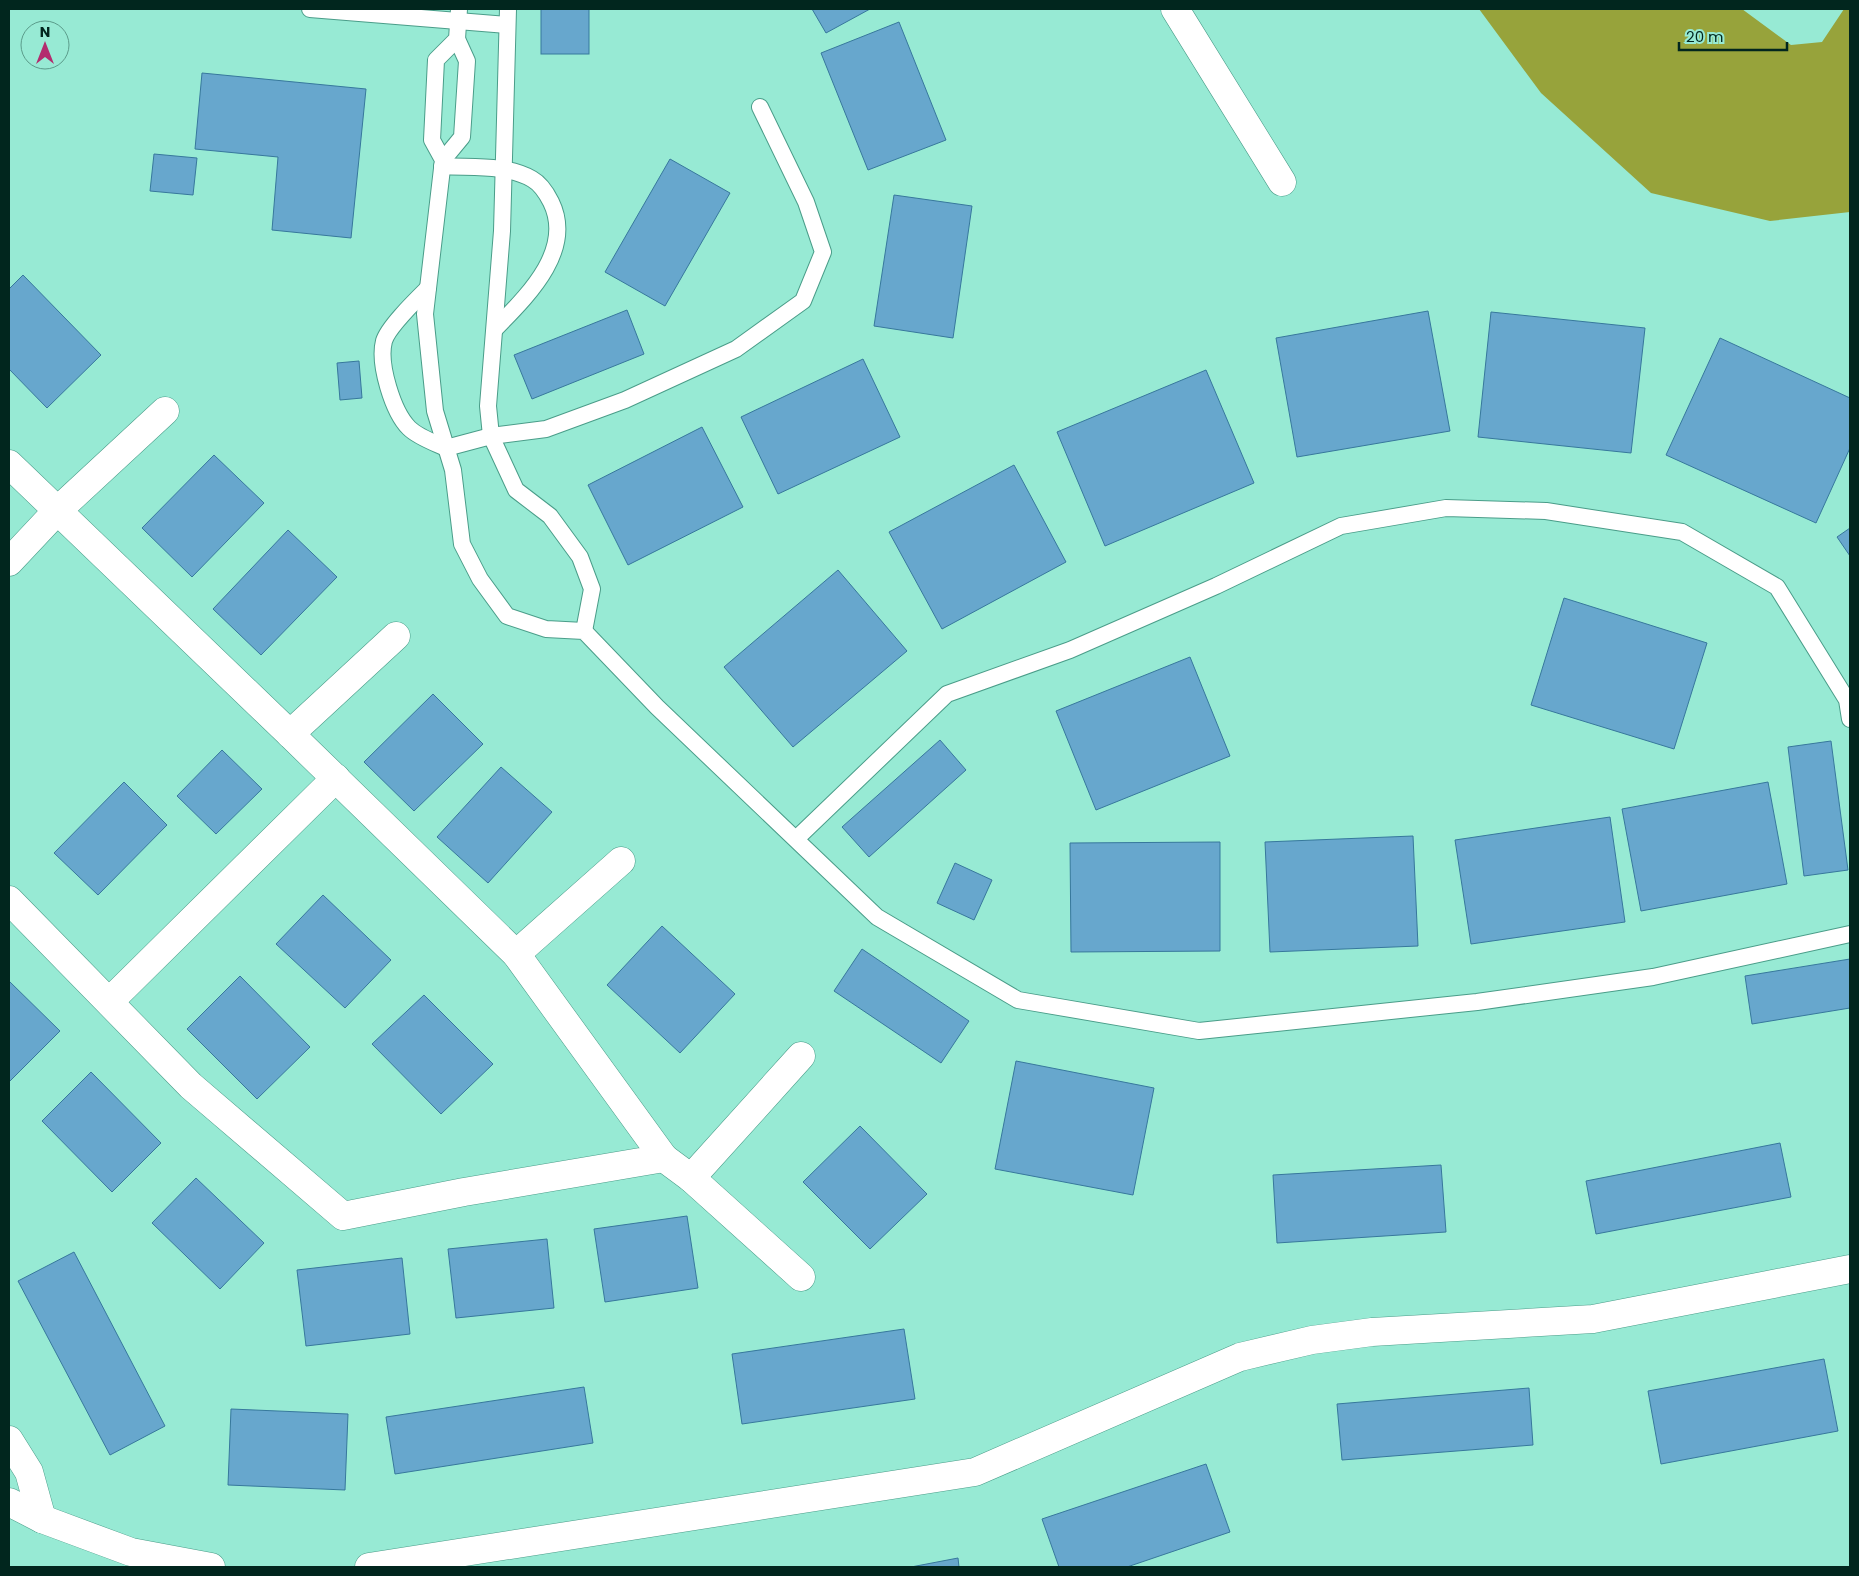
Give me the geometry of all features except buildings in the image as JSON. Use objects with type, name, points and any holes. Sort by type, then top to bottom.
[{"type":"street","points":[[1175,9],[1282,182]]},
{"type":"street","points":[[9,562],[56,512],[165,411]]},
{"type":"street","points":[[9,464],[56,512],[336,778],[516,954],[664,1158],[691,1178],[800,1277]]},
{"type":"street","points":[[290,734],[396,636]]},
{"type":"street","points":[[110,1001],[336,778]]},
{"type":"street","points":[[516,954],[621,860]]},
{"type":"street","points":[[9,900],[110,1001],[191,1086],[342,1216],[464,1192],[664,1158]]},
{"type":"street","points":[[691,1178],[800,1056]]},
{"type":"street","points":[[369,1567],[975,1472],[1240,1357],[1312,1340],[1372,1332],[1593,1319],[1850,1269]]},
{"type":"street","points":[[9,1440],[29,1472],[42,1519]]},
{"type":"street","points":[[9,1502],[42,1519],[131,1552],[211,1567]]},
{"type":"lane","points":[[310,9],[508,17],[504,169],[488,406],[491,436],[516,490],[550,516],[580,557],[592,589],[584,631]]},
{"type":"lane","points":[[459,15],[457,39],[467,61],[462,137],[443,163],[425,314],[435,411],[453,470],[462,544],[480,579],[507,616],[546,629],[584,631],[658,707],[876,917],[1018,1000],[1199,1031],[1477,1002],[1653,977],[1850,934]]},
{"type":"lane","points":[[443,163],[432,140],[436,60],[457,39]]},
{"type":"lane","points":[[428,288],[402,316],[384,341],[385,376],[397,412],[410,430],[446,448],[491,436],[546,429],[625,400],[736,349],[802,301],[823,252],[806,202],[760,107]]},
{"type":"lane","points":[[443,163],[504,169],[533,179],[547,193],[558,215],[557,237],[548,265],[527,296],[494,329]]},
{"type":"lane","points":[[796,839],[947,694],[1070,650],[1216,586],[1340,526],[1446,508],[1546,511],[1682,532],[1777,587],[1847,700],[1850,719]]},
{"type":"shaded area","points":[[1479,9],[1742,9],[1791,45],[1822,42],[1844,9],[1850,9],[1850,212],[1770,221],[1651,193],[1541,93]]}]
